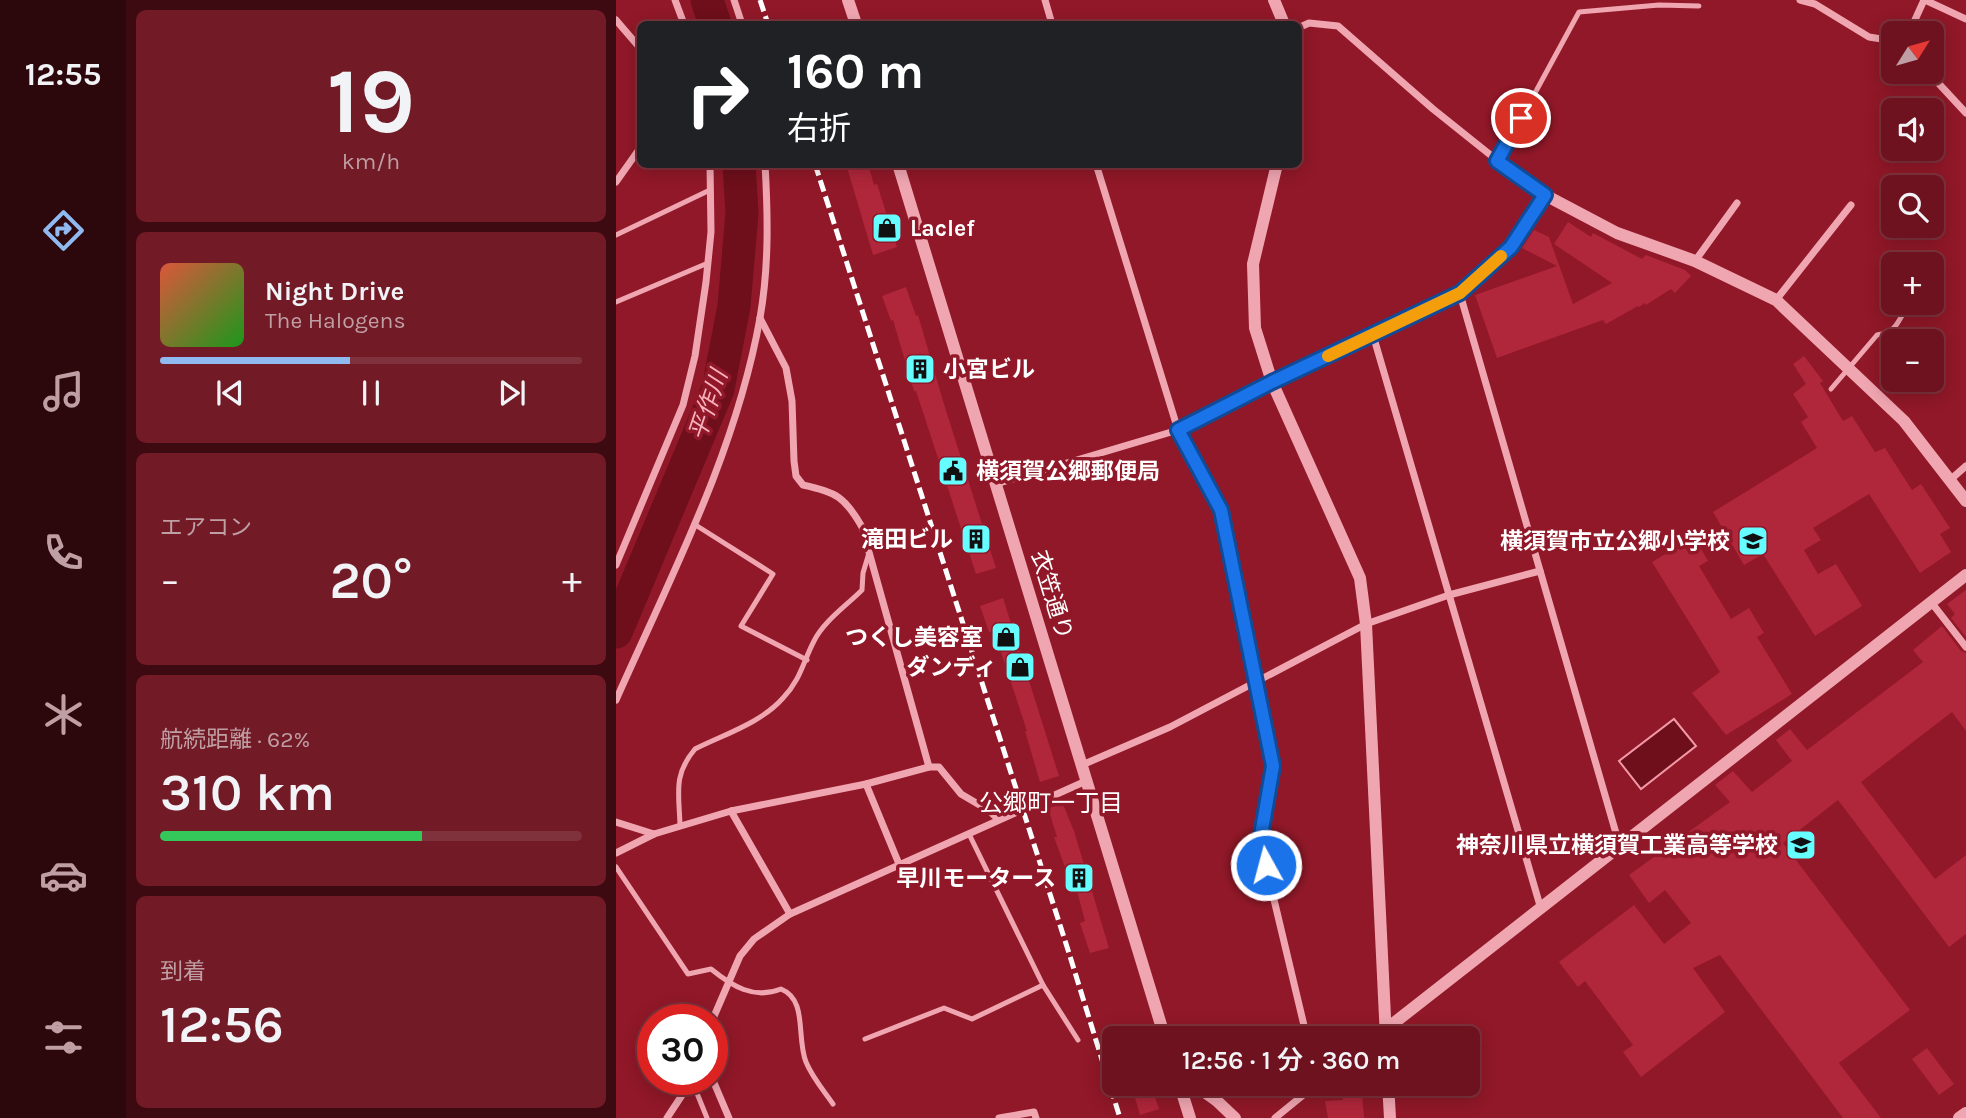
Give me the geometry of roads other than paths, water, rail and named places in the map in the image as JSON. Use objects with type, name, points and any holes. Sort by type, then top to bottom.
[{"type":"street","points":[[675,0],[683,21]]},
{"type":"street","points":[[734,0],[741,21]]},
{"type":"street","points":[[848,0],[855,21]]},
{"type":"street","points":[[1045,0],[1051,21]]},
{"type":"street","points":[[1274,0],[1283,21]]},
{"type":"street","points":[[1800,0],[1815,4],[1870,37],[1881,39]]},
{"type":"street","points":[[1915,21],[1925,0],[1966,19]]},
{"type":"street","points":[[616,20],[637,44]]},
{"type":"street","points":[[1302,26],[1308,23],[1338,26],[1433,109],[1497,161],[1545,195],[1617,233],[1695,261],[1776,300],[1903,421],[1966,501]]},
{"type":"street","points":[[1939,84],[1966,113]]},
{"type":"street","points":[[616,182],[637,152]]},
{"type":"street","points":[[616,565],[683,405],[695,356],[711,232],[710,168]]},
{"type":"street","points":[[616,700],[694,524],[729,438],[740,403],[760,318],[769,219],[765,168]]},
{"type":"street","name":"衣笠通り","points":[[899,168],[1161,1026]]},
{"type":"street","points":[[1097,168],[1178,430],[1221,510],[1273,766],[1260,841],[1304,1026]]},
{"type":"street","points":[[1276,168],[1253,264],[1255,328],[1272,382],[1360,578],[1366,624],[1382,1026]]},
{"type":"street","points":[[996,484],[1178,430],[1460,293],[1511,247],[1545,195]]},
{"type":"street","points":[[1695,261],[1737,203]]},
{"type":"street","points":[[1776,300],[1851,205]]},
{"type":"street","points":[[1460,293],[1620,847]]},
{"type":"street","points":[[760,318],[786,368],[792,401],[793,461],[796,476],[803,485],[839,495],[853,510],[862,527],[929,767]]},
{"type":"street","points":[[1373,335],[1541,909]]},
{"type":"street","points":[[1950,480],[1966,466]]},
{"type":"street","points":[[1082,765],[1170,727],[1366,624],[1449,595],[1540,571]]},
{"type":"street","points":[[1393,1026],[1966,575]]},
{"type":"street","points":[[1931,602],[1966,648]]},
{"type":"street","points":[[616,853],[654,834],[680,825],[731,811],[866,784],[929,767],[939,767],[961,794],[998,819]]},
{"type":"street","points":[[720,1004],[740,956],[754,939],[790,914],[1087,781]]},
{"type":"street","points":[[866,784],[899,864]]},
{"type":"street","points":[[731,811],[790,914]]},
{"type":"street","points":[[616,822],[654,834]]},
{"type":"street","points":[[667,1118],[682,1095]]},
{"type":"street","points":[[719,1095],[730,1118]]},
{"type":"street","points":[[1183,1096],[1190,1118]]},
{"type":"street","points":[[1210,1096],[1235,1118]]},
{"type":"street","points":[[1275,1118],[1302,1096]]},
{"type":"street","points":[[1389,1096],[1390,1118]]},
{"type":"street","points":[[999,1118],[1034,1112],[1036,1118]]},
{"type":"street","points":[[1959,1118],[1966,1113]]},
{"type":"lane","points":[[1497,161],[1579,12],[1659,5],[1699,6]]},
{"type":"lane","points":[[616,235],[710,190]]},
{"type":"lane","points":[[616,302],[708,263]]},
{"type":"lane","points":[[1831,389],[1877,335],[1889,333],[1899,323],[1901,315]]},
{"type":"lane","points":[[694,524],[774,574],[741,626],[807,660]]},
{"type":"lane","points":[[680,825],[678,778],[688,757],[695,748],[764,715],[783,698],[798,678],[821,629],[862,590],[863,573],[870,550]]},
{"type":"lane","points":[[969,834],[1043,985],[1078,1040]]},
{"type":"lane","points":[[616,867],[688,974],[711,969],[729,984],[755,993],[767,994],[781,989],[797,1000],[800,1045],[807,1065],[833,1104]]},
{"type":"lane","points":[[866,1039],[944,1008],[972,1019],[1043,985]]},
{"type":"lane","points":[[698,1095],[708,1118]]},
{"type":"waterway","name":"平作川","points":[[707,0],[714,21]]},
{"type":"waterway","name":"平作川","points":[[616,632],[718,389],[734,306],[742,213],[739,168]]},
{"type":"railway","points":[[760,0],[767,21]]},
{"type":"railway","points":[[816,168],[1120,1118]]},
{"type":"place","name":"Laclef","points":[[887,228]]},
{"type":"place","name":"小宮ビル","points":[[920,369]]},
{"type":"place","name":"横須賀公郷郵便局","points":[[953,471]]},
{"type":"place","name":"滝田ビル","points":[[976,539]]},
{"type":"place","name":"横須賀市立公郷小学校","points":[[1753,541]]},
{"type":"place","name":"つくし美容室","points":[[1006,637]]},
{"type":"place","name":"ダンディ","points":[[1020,667]]},
{"type":"place","name":"神奈川県立横須賀工業高等学校","points":[[1801,845]]},
{"type":"place","name":"早川モータース","points":[[1079,878]]},
{"type":"district","name":"公郷町一丁目","points":[[1051,803]]}]
